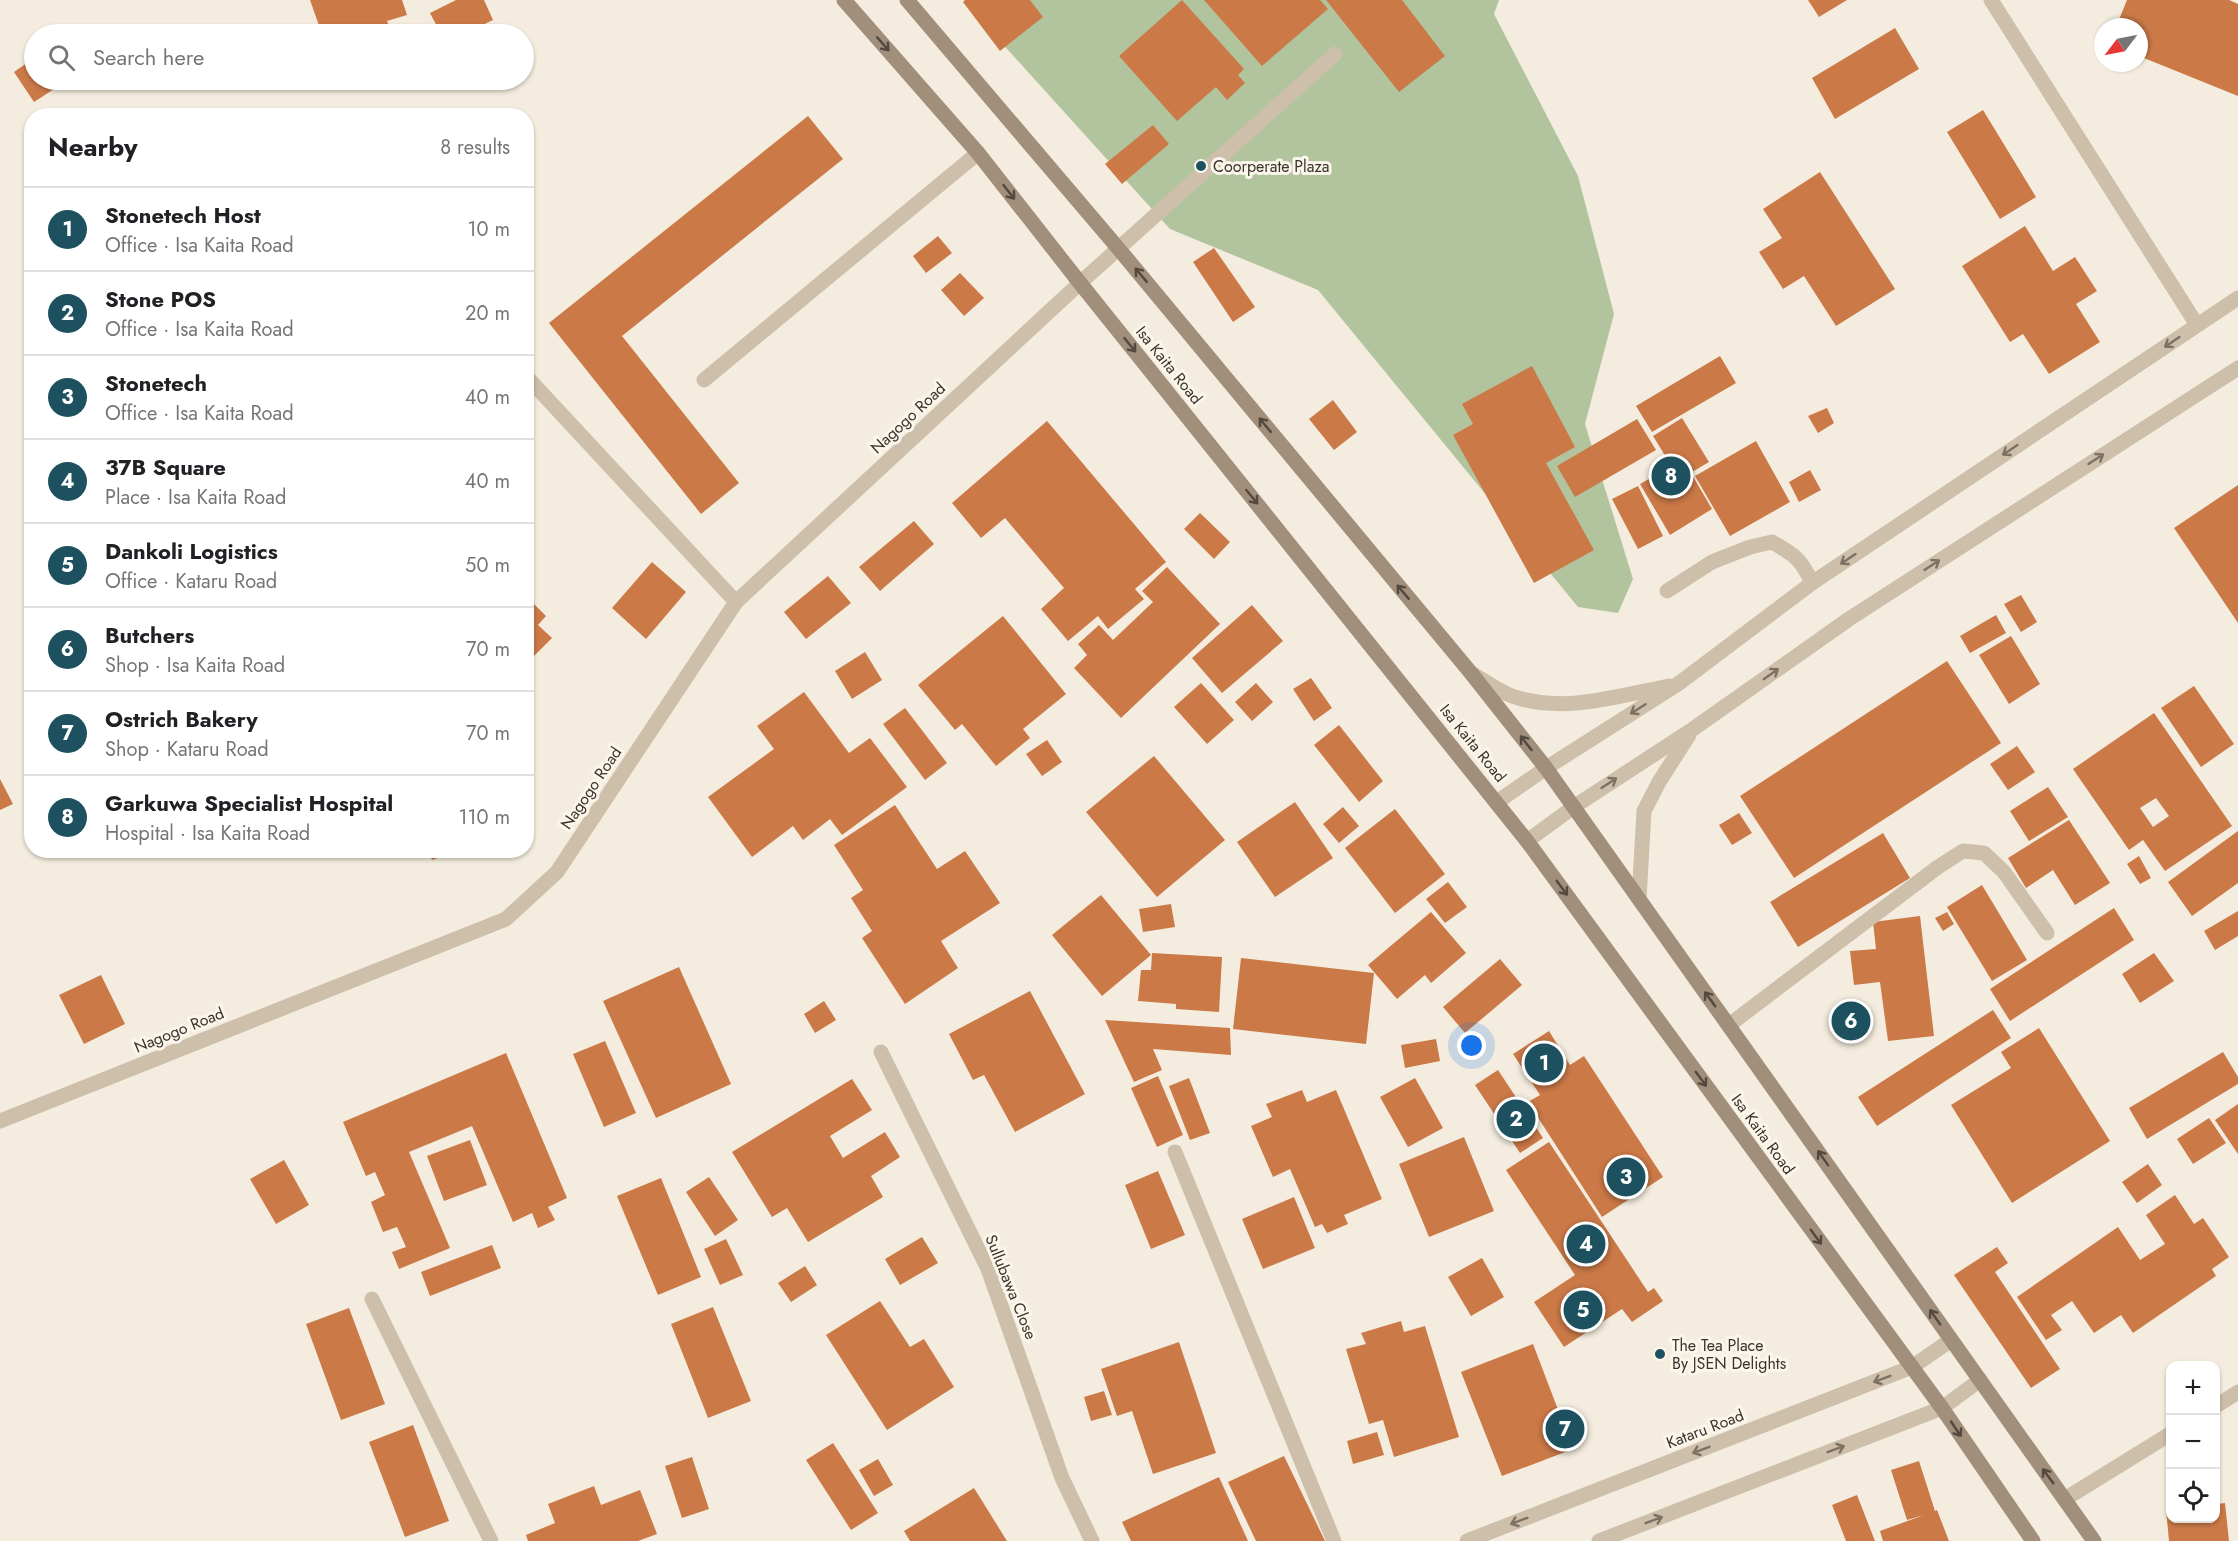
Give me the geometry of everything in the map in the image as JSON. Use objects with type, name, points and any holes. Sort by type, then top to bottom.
[{"type":"main road","name":"Isa Kaita Road","points":[[844,0],[978,153],[1497,802],[1942,1408],[2033,1541]]},
{"type":"main road","points":[[907,0],[1118,248],[1471,673],[1546,768],[2094,1541]]},
{"type":"street","points":[[1991,0],[2197,325]]},
{"type":"street","name":"Nagogo Road","points":[[0,1121],[506,919],[557,872],[736,603],[1118,248],[1335,54]]},
{"type":"street","points":[[704,380],[978,153]]},
{"type":"street","points":[[1497,802],[1678,684],[1812,583],[2238,298]]},
{"type":"street","points":[[1527,841],[1575,806],[1693,729],[1849,619],[2238,368]]},
{"type":"street","points":[[534,385],[736,603]]},
{"type":"street","points":[[1667,591],[1712,562],[1750,547],[1772,542],[1791,553],[1803,564],[1812,583]]},
{"type":"street","points":[[1471,673],[1512,696],[1548,704],[1588,702],[1678,684]]},
{"type":"street","points":[[1639,899],[1644,811],[1659,782],[1693,729]]},
{"type":"street","points":[[1729,1025],[1938,867],[1963,851],[1984,853],[1998,866],[2047,933]]},
{"type":"street","name":"Sullubawa Close","points":[[881,1052],[988,1269],[1062,1478],[1092,1541]]},
{"type":"street","points":[[1175,1152],[1334,1541]]},
{"type":"street","points":[[372,1299],[492,1541]]},
{"type":"street","name":"Kataru Road","points":[[1467,1541],[1912,1367],[1951,1340]]},
{"type":"street","points":[[1601,1541],[1942,1408],[1980,1380]]},
{"type":"street","points":[[2220,1403],[2238,1392]]},
{"type":"street","points":[[2065,1499],[2166,1436]]},
{"type":"green space","points":[[965,0],[1499,0],[1494,14],[1578,176],[1614,314],[1585,424],[1633,579],[1618,613],[1578,607],[1318,290],[1170,229]]},
{"type":"building","points":[[310,0],[402,0],[407,15],[387,21],[388,24],[318,24]]},
{"type":"building","points":[[456,0],[484,0],[493,20],[485,24],[436,24],[430,13]]},
{"type":"building","points":[[965,0],[1030,0],[1043,17],[1000,51],[963,2]]},
{"type":"building","points":[[1182,0],[1244,69],[1238,75],[1245,83],[1227,100],[1216,87],[1177,121],[1119,56]]},
{"type":"building","points":[[1204,0],[1320,0],[1328,9],[1262,66]]},
{"type":"building","points":[[1326,0],[1402,0],[1445,56],[1399,92]]},
{"type":"building","points":[[1808,0],[1847,0],[1819,17]]},
{"type":"building","points":[[2127,0],[2229,0],[2238,4],[2238,96],[2148,60],[2148,18],[2120,18]]},
{"type":"building","points":[[1895,28],[1919,69],[1835,119],[1812,78]]},
{"type":"building","points":[[24,65],[24,87],[14,72]]},
{"type":"building","points":[[26,90],[53,90],[34,102]]},
{"type":"building","points":[[1983,110],[2036,197],[2000,219],[1947,132]]},
{"type":"building","points":[[808,116],[843,159],[622,336],[739,483],[701,514],[549,323]]},
{"type":"building","points":[[1153,125],[1169,144],[1122,184],[1105,164]]},
{"type":"building","points":[[1820,172],[1895,289],[1836,326],[1804,276],[1783,289],[1759,252],[1782,238],[1763,209]]},
{"type":"building","points":[[2025,226],[2053,271],[2075,257],[2097,291],[2076,304],[2100,342],[2049,374],[2023,334],[2010,342],[1962,266]]},
{"type":"building","points":[[938,236],[952,253],[926,273],[913,256]]},
{"type":"building","points":[[1214,248],[1255,307],[1233,322],[1193,262]]},
{"type":"building","points":[[960,273],[984,298],[964,316],[941,290]]},
{"type":"building","points":[[1720,356],[1736,383],[1652,432],[1636,406]]},
{"type":"building","points":[[1532,366],[1575,447],[1546,463],[1594,550],[1534,583],[1453,435],[1473,424],[1462,404]]},
{"type":"building","points":[[1333,400],[1357,432],[1334,450],[1309,419]]},
{"type":"building","points":[[1827,408],[1834,423],[1818,433],[1808,416]]},
{"type":"building","points":[[1682,418],[1709,462],[1682,478],[1691,473],[1712,509],[1670,535],[1640,484],[1670,467],[1678,481],[1680,480],[1653,436]]},
{"type":"building","points":[[1637,419],[1656,450],[1575,497],[1557,466]]},
{"type":"building","points":[[1047,421],[1166,562],[1135,589],[1144,599],[1108,629],[1098,616],[1068,641],[1041,609],[1064,588],[1005,518],[981,538],[952,503]]},
{"type":"building","points":[[1756,441],[1790,502],[1730,536],[1695,476]]},
{"type":"building","points":[[1810,470],[1821,490],[1799,502],[1789,482]]},
{"type":"building","points":[[2238,485],[2238,623],[2174,528]]},
{"type":"building","points":[[1638,486],[1663,536],[1638,549],[1612,499]]},
{"type":"building","points":[[1200,513],[1230,542],[1214,559],[1184,529]]},
{"type":"building","points":[[914,521],[934,544],[880,591],[859,567]]},
{"type":"building","points":[[652,562],[686,592],[646,639],[612,608]]},
{"type":"building","points":[[1167,567],[1220,624],[1121,718],[1074,668],[1087,655],[1078,644],[1099,625],[1113,640],[1153,602],[1142,591]]},
{"type":"building","points":[[828,576],[851,603],[806,639],[784,612]]},
{"type":"building","points":[[2021,595],[2037,622],[2021,632],[2004,604]]},
{"type":"building","points":[[534,604],[546,616],[538,625],[552,638],[534,656]]},
{"type":"building","points":[[1252,605],[1283,641],[1222,693],[1192,658]]},
{"type":"building","points":[[1996,615],[2006,633],[1970,653],[1960,636]]},
{"type":"building","points":[[1003,616],[1066,694],[1023,729],[1030,738],[996,766],[962,724],[955,730],[918,685]]},
{"type":"building","points":[[2011,636],[2040,684],[2009,704],[1979,655]]},
{"type":"building","points":[[865,652],[882,680],[852,699],[835,671]]},
{"type":"building","points":[[1947,661],[2001,743],[1794,878],[1740,796]]},
{"type":"building","points":[[1311,678],[1332,708],[1314,721],[1293,689]]},
{"type":"building","points":[[1201,683],[1234,720],[1207,744],[1174,707]]},
{"type":"building","points":[[1256,683],[1273,702],[1252,721],[1235,702]]},
{"type":"building","points":[[2194,686],[2234,744],[2201,767],[2161,708]]},
{"type":"building","points":[[804,692],[849,753],[870,738],[907,787],[842,835],[830,819],[803,840],[793,826],[752,857],[708,797],[774,749],[757,726]]},
{"type":"building","points":[[905,708],[947,763],[925,780],[883,724]]},
{"type":"building","points":[[2154,713],[2232,826],[2165,871],[2143,840],[2129,850],[2073,769]],"holes":[[[2156,798],[2169,816],[2153,827],[2140,808]]]},
{"type":"building","points":[[1339,725],[1383,781],[1359,802],[1314,745]]},
{"type":"building","points":[[1047,740],[1062,762],[1042,776],[1026,754]]},
{"type":"building","points":[[2017,746],[2035,772],[2008,790],[1990,764]]},
{"type":"building","points":[[1154,756],[1225,840],[1157,897],[1086,812]]},
{"type":"building","points":[[0,779],[13,804],[0,810]]},
{"type":"building","points":[[2048,787],[2068,817],[2029,841],[2010,811]]},
{"type":"building","points":[[1295,802],[1333,858],[1275,897],[1237,842]]},
{"type":"building","points":[[895,805],[937,869],[965,851],[1000,903],[941,941],[958,968],[905,1004],[862,938],[872,931],[851,898],[863,890],[834,845]]},
{"type":"building","points":[[1343,807],[1359,826],[1339,843],[1323,824]]},
{"type":"building","points":[[1395,809],[1445,874],[1395,913],[1345,848]]},
{"type":"building","points":[[1739,813],[1752,833],[1732,845],[1719,825]]},
{"type":"building","points":[[2069,820],[2110,883],[2075,905],[2053,870],[2026,888],[2008,858]]},
{"type":"building","points":[[2238,831],[2238,883],[2192,916],[2168,882]]},
{"type":"building","points":[[1883,833],[1910,878],[1798,947],[1770,902]]},
{"type":"building","points":[[2139,856],[2151,878],[2140,884],[2127,864]]},
{"type":"building","points":[[1448,882],[1467,907],[1445,923],[1426,899]]},
{"type":"building","points":[[1982,885],[2027,960],[1992,981],[1947,907]]},
{"type":"building","points":[[1101,895],[1151,955],[1102,996],[1052,935]]},
{"type":"building","points":[[1171,904],[1175,927],[1143,932],[1139,909]]},
{"type":"building","points":[[2114,908],[2134,940],[2010,1021],[1990,989]]},
{"type":"building","points":[[2238,911],[2238,936],[2215,950],[2204,931]]},
{"type":"building","points":[[1431,912],[1466,953],[1431,983],[1425,975],[1397,999],[1368,965]]},
{"type":"building","points":[[1947,912],[1954,924],[1943,931],[1935,918]]},
{"type":"building","points":[[1920,916],[1934,1036],[1888,1041],[1880,982],[1854,985],[1850,951],[1876,949],[1873,922]]},
{"type":"building","points":[[1152,953],[1222,957],[1219,1012],[1176,1009],[1176,1004],[1138,1001],[1141,970],[1151,970]]},
{"type":"building","points":[[2154,953],[2174,981],[2140,1003],[2122,974]]},
{"type":"building","points":[[1241,958],[1374,973],[1366,1044],[1233,1029]]},
{"type":"building","points":[[1500,959],[1522,985],[1465,1033],[1443,1007]]},
{"type":"building","points":[[679,967],[731,1084],[656,1118],[603,1001]]},
{"type":"building","points":[[101,975],[125,1024],[84,1044],[59,995]]},
{"type":"building","points":[[1030,991],[1085,1094],[1015,1132],[984,1075],[973,1080],[949,1034]]},
{"type":"building","points":[[824,1001],[836,1020],[815,1033],[804,1014]]},
{"type":"building","points":[[1993,1010],[2011,1038],[1877,1126],[1858,1097]]},
{"type":"building","points":[[1105,1020],[1230,1028],[1231,1055],[1153,1049],[1162,1070],[1134,1082]]},
{"type":"building","points":[[2039,1028],[2110,1141],[2012,1203],[1951,1105],[2011,1068],[2001,1052]]},
{"type":"building","points":[[1549,1031],[1570,1065],[1584,1056],[1663,1177],[1602,1217],[1528,1102],[1540,1095],[1513,1054]]},
{"type":"building","points":[[1436,1039],[1440,1061],[1405,1068],[1401,1045]]},
{"type":"building","points":[[605,1041],[636,1113],[604,1127],[573,1054]]},
{"type":"building","points":[[2223,1052],[2238,1077],[2238,1084],[2147,1139],[2129,1108]]},
{"type":"building","points":[[506,1053],[567,1198],[548,1207],[555,1220],[538,1228],[532,1213],[513,1222],[472,1126],[409,1152],[450,1248],[399,1269],[392,1252],[406,1247],[397,1227],[383,1232],[371,1202],[385,1195],[375,1172],[366,1176],[343,1122]]},
{"type":"building","points":[[1498,1070],[1543,1138],[1520,1153],[1475,1085]]},
{"type":"building","points":[[1158,1076],[1183,1135],[1157,1147],[1131,1088]]},
{"type":"building","points":[[1189,1078],[1210,1133],[1190,1140],[1169,1086]]},
{"type":"building","points":[[1415,1078],[1443,1128],[1408,1147],[1380,1097]]},
{"type":"building","points":[[852,1079],[872,1110],[830,1136],[843,1158],[885,1132],[900,1157],[871,1176],[883,1197],[808,1242],[787,1208],[772,1217],[732,1152]]},
{"type":"building","points":[[1302,1090],[1307,1102],[1336,1090],[1382,1199],[1344,1215],[1348,1224],[1327,1233],[1322,1224],[1315,1227],[1290,1169],[1273,1177],[1251,1126],[1272,1117],[1266,1104]]},
{"type":"building","points":[[2238,1104],[2238,1154],[2215,1120]]},
{"type":"building","points":[[2209,1118],[2226,1143],[2193,1164],[2177,1139]]},
{"type":"building","points":[[1464,1137],[1494,1211],[1429,1237],[1399,1164]]},
{"type":"building","points":[[470,1140],[487,1185],[444,1201],[427,1156]]},
{"type":"building","points":[[1549,1142],[1648,1292],[1654,1288],[1663,1301],[1632,1322],[1622,1309],[1564,1347],[1534,1302],[1575,1275],[1506,1170]]},
{"type":"building","points":[[284,1160],[309,1205],[276,1224],[250,1179]]},
{"type":"building","points":[[2148,1164],[2162,1185],[2137,1203],[2122,1182]]},
{"type":"building","points":[[1158,1171],[1185,1235],[1151,1249],[1125,1185]]},
{"type":"building","points":[[709,1177],[738,1220],[715,1236],[686,1192]]},
{"type":"building","points":[[661,1178],[701,1277],[658,1295],[617,1196]]},
{"type":"building","points":[[2175,1195],[2194,1224],[2203,1218],[2229,1257],[2212,1269],[2216,1276],[2133,1333],[2121,1315],[2094,1333],[2072,1301],[2051,1315],[2062,1330],[2046,1340],[2017,1297],[2118,1227],[2140,1260],[2165,1244],[2146,1215]]},
{"type":"building","points":[[1294,1197],[1315,1248],[1263,1269],[1242,1219]]},
{"type":"building","points":[[922,1237],[938,1263],[900,1285],[885,1259]]},
{"type":"building","points":[[726,1239],[743,1275],[720,1285],[704,1249]]},
{"type":"building","points":[[492,1245],[501,1268],[430,1296],[421,1272]]},
{"type":"building","points":[[1997,1247],[2008,1263],[1995,1272],[2060,1369],[2031,1388],[1954,1275]]},
{"type":"building","points":[[1482,1258],[1504,1297],[1471,1316],[1448,1277]]},
{"type":"building","points":[[805,1266],[817,1285],[791,1302],[778,1283]]},
{"type":"building","points":[[880,1301],[910,1347],[924,1339],[954,1387],[887,1430],[826,1335]]},
{"type":"building","points":[[713,1307],[751,1401],[708,1418],[671,1324]]},
{"type":"building","points":[[349,1308],[385,1404],[341,1420],[306,1324]]},
{"type":"building","points":[[1401,1321],[1404,1332],[1425,1326],[1459,1437],[1394,1457],[1383,1420],[1369,1424],[1346,1349],[1366,1344],[1361,1333]]},
{"type":"building","points":[[1179,1342],[1216,1453],[1153,1474],[1132,1411],[1117,1416],[1101,1369]]},
{"type":"building","points":[[1533,1344],[1573,1449],[1502,1476],[1461,1372]]},
{"type":"building","points":[[1104,1391],[1112,1415],[1091,1421],[1084,1397]]},
{"type":"building","points":[[413,1425],[449,1521],[405,1537],[369,1442]]},
{"type":"building","points":[[1377,1432],[1384,1455],[1353,1464],[1347,1441]]},
{"type":"building","points":[[833,1443],[878,1513],[851,1530],[806,1460]]},
{"type":"building","points":[[1284,1456],[1325,1541],[1256,1541],[1228,1482]]},
{"type":"building","points":[[692,1457],[709,1509],[682,1518],[665,1466]]},
{"type":"building","points":[[878,1459],[893,1485],[874,1496],[859,1470]]},
{"type":"building","points":[[1919,1461],[1935,1511],[1937,1510],[1949,1541],[1883,1541],[1880,1531],[1924,1515],[1907,1520],[1891,1470]]},
{"type":"building","points":[[1219,1477],[1248,1541],[1131,1541],[1122,1522]]},
{"type":"building","points":[[594,1486],[601,1505],[640,1490],[657,1534],[638,1541],[528,1541],[526,1535],[555,1523],[548,1504]]},
{"type":"building","points":[[974,1488],[1007,1541],[910,1541],[904,1531]]},
{"type":"building","points":[[1857,1495],[1875,1541],[1846,1541],[1832,1505]]},
{"type":"building","points":[[2225,1503],[2229,1541],[2169,1541],[2167,1523],[2220,1523],[2220,1504]]},
{"type":"place","name":"Coorperate Plaza","points":[[1201,166]]},
{"type":"place","name":"Garkuwa Specialist Hospital","points":[[1671,476]]},
{"type":"place","name":"Butchers","points":[[1851,1021]]},
{"type":"place","name":"Stonetech Host","points":[[1544,1063]]},
{"type":"place","name":"Stone POS","points":[[1516,1119]]},
{"type":"place","name":"Stonetech","points":[[1626,1177]]},
{"type":"place","name":"37B Square","points":[[1586,1244]]},
{"type":"place","name":"Dankoli Logistics","points":[[1583,1310]]},
{"type":"place","name":"The Tea Place By JSEN Delights","points":[[1660,1354]]},
{"type":"place","name":"Ostrich Bakery","points":[[1565,1429]]}]
